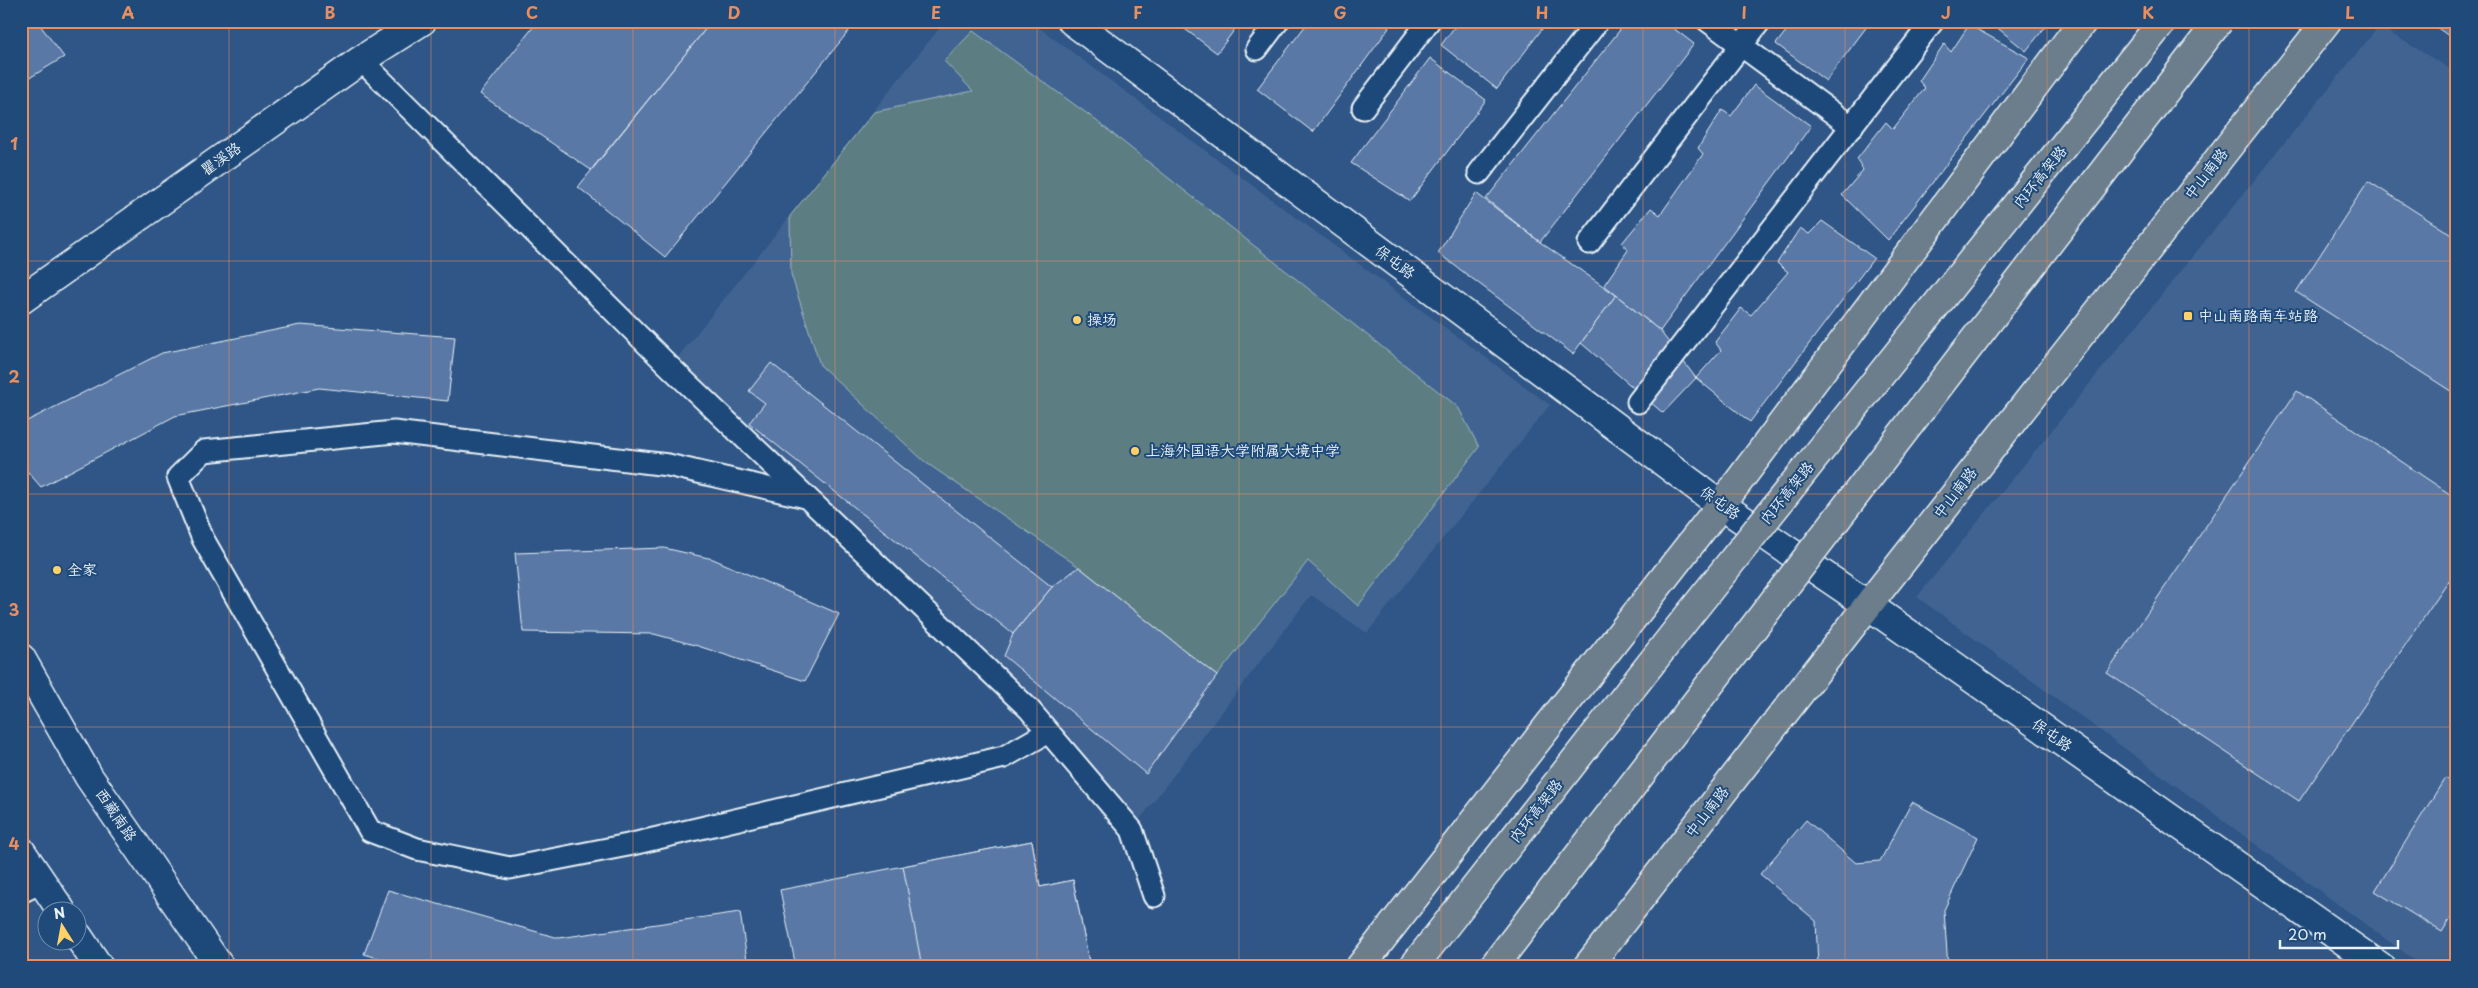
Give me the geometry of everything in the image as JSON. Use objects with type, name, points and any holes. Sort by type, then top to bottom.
[{"type":"main road","points":[[1360,967],[1721,505],[2083,21]]},
{"type":"main road","name":"内环高架路","points":[[1413,967],[1679,628],[2163,21]]},
{"type":"main road","points":[[1494,967],[2219,21]]},
{"type":"main road","name":"中山南路","points":[[1587,967],[1868,605],[2327,21]]},
{"type":"street","name":"瞿溪路","points":[[21,300],[361,60],[422,21]]},
{"type":"street","name":"保屯路","points":[[1072,21],[1721,505],[1868,605],[2381,967]]},
{"type":"street","name":"西藏南路","points":[[21,658],[90,776],[220,967]]},
{"type":"street","points":[[21,851],[31,887],[48,900]]},
{"type":"street","points":[[87,950],[99,967]]},
{"type":"lane","points":[[1258,48],[1278,21]]},
{"type":"lane","points":[[1363,108],[1429,21]]},
{"type":"lane","points":[[1479,173],[1598,21]]},
{"type":"lane","points":[[1708,21],[1742,44],[1852,127]]},
{"type":"lane","points":[[1589,243],[1760,21]]},
{"type":"lane","points":[[1638,402],[1933,21]]},
{"type":"lane","points":[[361,60],[670,367],[1029,709],[1132,830],[1154,896]]},
{"type":"lane","points":[[806,497],[668,465],[394,432],[204,451],[178,478],[203,539],[370,831],[417,850],[510,868],[628,845],[1004,757],[1048,732]]},
{"type":"shaded area","name":"操场","points":[[945,21],[1030,21],[1550,405],[1367,633],[1311,595],[1132,830],[806,497],[670,367]]},
{"type":"shaded area","points":[[2379,26],[2457,73],[2457,967],[2424,967],[1917,597]]},
{"type":"green space","name":"操场","points":[[973,31],[1089,115],[1458,407],[1479,447],[1358,606],[1308,561],[1217,676],[1079,567],[925,462],[820,365],[791,274],[790,216],[874,112],[973,91],[944,61]]},
{"type":"building","points":[[21,21],[37,21],[64,57],[21,83]]},
{"type":"building","points":[[538,21],[712,21],[591,170],[480,94]]},
{"type":"building","points":[[712,21],[857,21],[665,257],[578,187]]},
{"type":"building","points":[[1174,21],[1241,21],[1217,53]]},
{"type":"building","points":[[1309,21],[1382,21],[1389,28],[1313,132],[1257,89]]},
{"type":"building","points":[[1459,21],[1548,21],[1497,89],[1441,45]]},
{"type":"building","points":[[1627,21],[1664,21],[1694,44],[1540,242],[1486,199]]},
{"type":"building","points":[[1794,21],[1871,21],[1826,81],[1776,44]]},
{"type":"building","points":[[1989,21],[2050,21],[2026,51]]},
{"type":"building","points":[[2428,21],[2457,21],[2457,42]]},
{"type":"building","points":[[1969,25],[2029,58],[1888,240],[1842,195],[1863,170],[1857,159],[1886,122],[1893,129],[1925,88],[1919,81],[1944,44],[1951,52]]},
{"type":"building","points":[[1430,58],[1486,100],[1410,201],[1351,163]]},
{"type":"building","points":[[1754,85],[1811,126],[1660,331],[1604,285],[1628,250],[1622,243],[1651,208],[1660,215],[1703,154],[1698,148],[1722,110],[1731,116]]},
{"type":"building","points":[[2368,181],[2457,238],[2457,395],[2296,292]]},
{"type":"building","points":[[1476,193],[1540,242],[1616,295],[1573,354],[1438,253]]},
{"type":"building","points":[[1822,221],[1874,258],[1750,422],[1696,378],[1721,350],[1715,342],[1741,308],[1751,315],[1788,272],[1777,263],[1800,228],[1809,234]]},
{"type":"building","points":[[1616,295],[1660,331],[1696,378],[1663,413],[1581,343]]},
{"type":"building","points":[[300,325],[455,337],[448,401],[319,388],[175,416],[41,487],[21,464],[21,424],[162,353]]},
{"type":"building","points":[[771,363],[1052,587],[1013,634],[749,423],[765,403],[749,391]]},
{"type":"building","points":[[2297,391],[2457,499],[2457,569],[2299,801],[2107,673]]},
{"type":"building","points":[[664,548],[713,559],[839,614],[805,681],[698,646],[654,634],[523,632],[515,553]]},
{"type":"building","points":[[1079,567],[1217,676],[1146,774],[1004,656],[1013,634],[1052,587]]},
{"type":"building","points":[[2445,778],[2457,785],[2457,908],[2442,932],[2375,891]]},
{"type":"building","points":[[1912,802],[1978,837],[1944,910],[1948,967],[1818,967],[1816,921],[1760,874],[1806,820],[1856,863],[1880,861]]},
{"type":"building","points":[[1032,841],[1040,887],[1073,880],[1090,967],[796,967],[780,890]]},
{"type":"building","points":[[1032,841],[1040,887],[1073,880],[1090,967],[922,967],[903,866]]},
{"type":"building","points":[[388,890],[559,938],[740,912],[748,967],[410,967],[364,954]]},
{"type":"place","name":"中山南路南车站路","points":[[2188,316]]},
{"type":"place","name":"操场","points":[[1077,320]]},
{"type":"place","name":"上海外国语大学附属大境中学","points":[[1135,451]]},
{"type":"place","name":"全家","points":[[57,570]]}]
